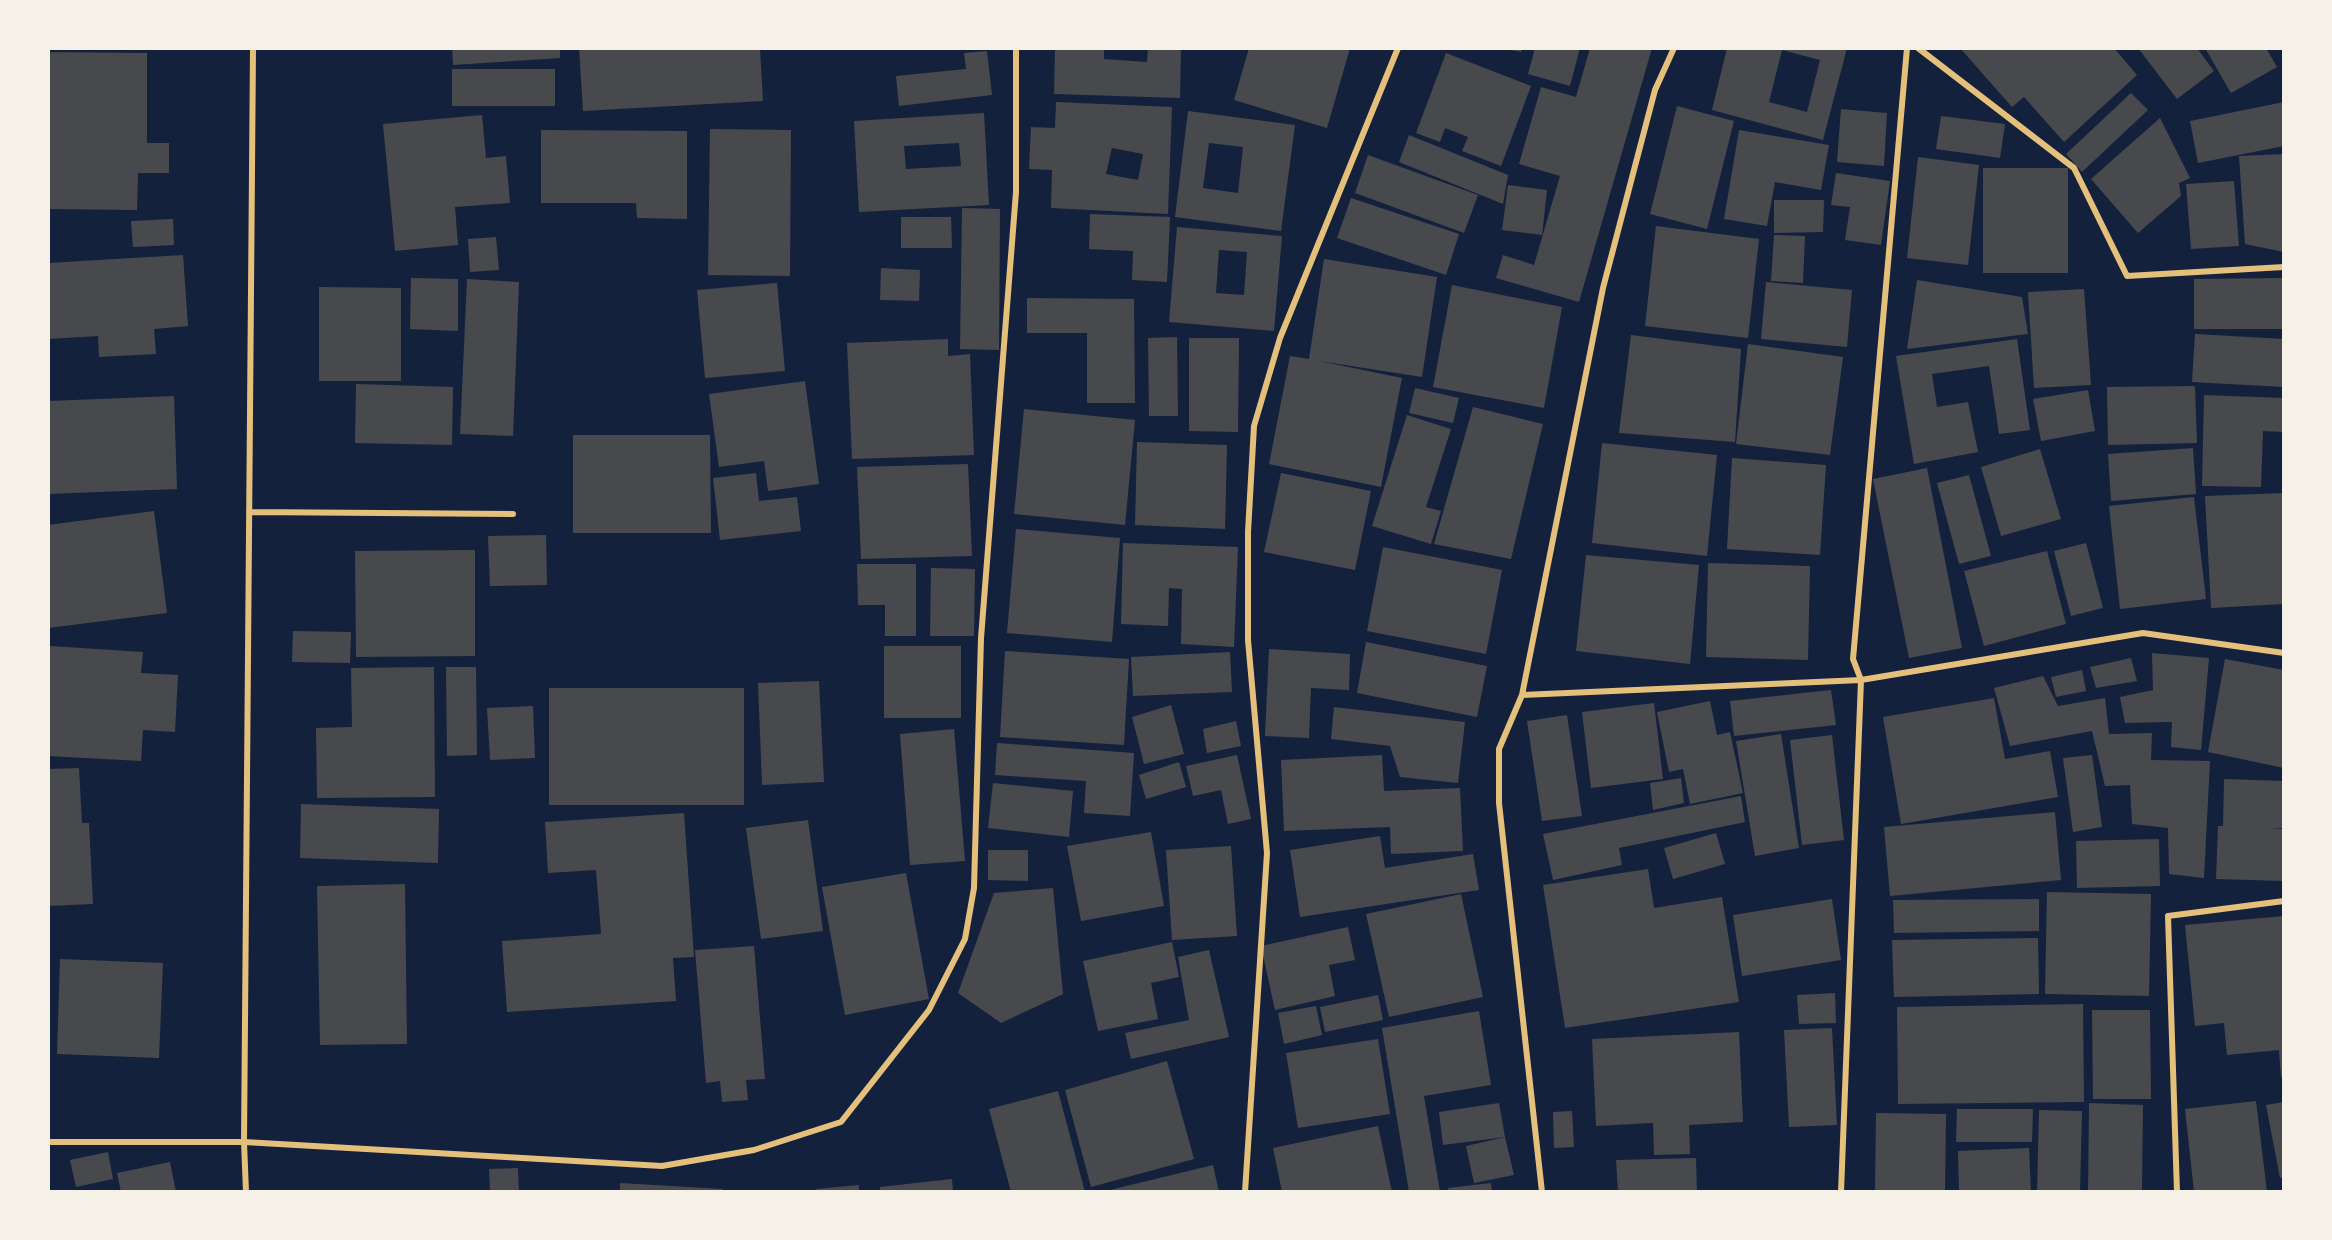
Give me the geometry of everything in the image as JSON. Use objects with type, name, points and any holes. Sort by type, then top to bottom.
[{"type":"street","points":[[246,1192],[244,1142],[253,48]]},
{"type":"street","points":[[48,1142],[244,1142],[662,1166],[754,1150],[841,1122],[929,1010],[965,939],[974,888],[981,638],[1016,192],[1016,48]]},
{"type":"street","points":[[1245,1192],[1267,853],[1248,640],[1248,532],[1254,426],[1280,338],[1398,48]]},
{"type":"street","points":[[1542,1192],[1499,803],[1499,749],[1522,695],[1603,288],[1655,90],[1674,48]]},
{"type":"street","points":[[1840,1192],[1861,680],[1853,659],[1907,48]]},
{"type":"street","points":[[1918,48],[2074,168],[2127,276],[2284,267]]},
{"type":"street","points":[[249,512],[513,514]]},
{"type":"street","points":[[1522,695],[1861,680],[2143,633],[2284,653]]},
{"type":"street","points":[[2177,1192],[2168,916],[2284,901]]},
{"type":"building","points":[[452,48],[560,48],[560,58],[453,65]]},
{"type":"building","points":[[579,48],[760,48],[763,101],[583,111]]},
{"type":"building","points":[[1055,48],[1104,48],[1104,59],[1147,62],[1148,48],[1181,48],[1180,98],[1054,94]]},
{"type":"building","points":[[1249,48],[1350,48],[1327,128],[1234,100]]},
{"type":"building","points":[[1501,48],[1522,48],[1521,52]]},
{"type":"building","points":[[1535,48],[1580,48],[1570,86],[1528,74]]},
{"type":"building","points":[[1590,48],[1652,48],[1579,302],[1496,278],[1503,255],[1534,265],[1560,176],[1519,164],[1541,87],[1576,97]]},
{"type":"building","points":[[1727,48],[1847,48],[1823,140],[1712,110]],"holes":[[[1782,50],[1820,60],[1807,112],[1769,102]]]},
{"type":"building","points":[[1960,48],[2114,48],[2137,75],[2064,142],[2024,97],[2012,107]]},
{"type":"building","points":[[2138,48],[2197,48],[2214,71],[2177,99]]},
{"type":"building","points":[[2205,48],[2266,48],[2277,67],[2231,93]]},
{"type":"building","points":[[987,51],[992,95],[899,106],[896,76],[966,69],[964,53]]},
{"type":"building","points":[[48,52],[147,53],[147,143],[169,143],[169,173],[138,173],[137,210],[48,209]]},
{"type":"building","points":[[1446,53],[1531,86],[1501,166],[1462,151],[1468,137],[1445,128],[1440,142],[1416,133]]},
{"type":"building","points":[[452,69],[555,69],[555,106],[452,106]]},
{"type":"building","points":[[2131,93],[2148,110],[2082,172],[2066,154]]},
{"type":"building","points":[[1056,102],[1172,107],[1168,214],[1051,208],[1052,170],[1029,169],[1031,127],[1055,128]],"holes":[[[1112,148],[1143,154],[1138,180],[1106,174]]]},
{"type":"building","points":[[2284,102],[2284,146],[2198,163],[2190,121]]},
{"type":"building","points":[[1677,106],[1734,121],[1707,229],[1650,214]]},
{"type":"building","points":[[1841,109],[1887,113],[1884,166],[1837,162]]},
{"type":"building","points":[[1188,111],[1295,125],[1281,231],[1175,217]],"holes":[[[1209,143],[1243,147],[1238,193],[1203,188]]]},
{"type":"building","points":[[984,113],[989,205],[859,212],[854,121]],"holes":[[[959,143],[961,166],[906,169],[904,146]]]},
{"type":"building","points":[[482,115],[486,158],[506,156],[510,203],[455,207],[458,245],[395,251],[383,124]]},
{"type":"building","points":[[1941,116],[2005,124],[2000,158],[1936,149]]},
{"type":"building","points":[[2160,118],[2190,178],[2179,183],[2181,196],[2138,233],[2091,179]]},
{"type":"building","points":[[710,129],[791,130],[790,276],[708,275]]},
{"type":"building","points":[[541,130],[687,131],[687,219],[637,218],[636,203],[541,203]]},
{"type":"building","points":[[1739,130],[1829,145],[1821,190],[1775,182],[1767,226],[1724,219]]},
{"type":"building","points":[[1409,135],[1508,175],[1503,204],[1399,162]]},
{"type":"building","points":[[2284,154],[2284,252],[2245,244],[2239,156]]},
{"type":"building","points":[[1368,155],[1478,195],[1464,233],[1355,193]]},
{"type":"building","points":[[1918,157],[1979,165],[1968,265],[1907,258]]},
{"type":"building","points":[[1983,168],[2068,168],[2068,273],[1983,273]]},
{"type":"building","points":[[1836,173],[1890,181],[1881,245],[1845,240],[1850,207],[1831,205]]},
{"type":"building","points":[[2234,181],[2239,246],[2191,249],[2186,184]]},
{"type":"building","points":[[1508,185],[1547,190],[1542,235],[1502,230]]},
{"type":"building","points":[[1351,198],[1459,234],[1446,275],[1337,238]]},
{"type":"building","points":[[1774,200],[1824,200],[1823,232],[1774,233]]},
{"type":"building","points":[[962,208],[1000,209],[999,350],[960,349]]},
{"type":"building","points":[[1090,214],[1170,217],[1167,282],[1132,280],[1133,251],[1089,249]]},
{"type":"building","points":[[901,217],[951,217],[952,248],[901,248]]},
{"type":"building","points":[[173,219],[174,245],[133,247],[131,221]]},
{"type":"building","points":[[1656,226],[1759,239],[1748,338],[1645,326]]},
{"type":"building","points":[[1177,227],[1282,236],[1274,331],[1169,322]],"holes":[[[1219,250],[1247,252],[1244,295],[1216,293]]]},
{"type":"building","points":[[1774,235],[1805,236],[1803,283],[1771,281]]},
{"type":"building","points":[[496,237],[499,270],[470,272],[468,239]]},
{"type":"building","points":[[183,255],[188,326],[154,329],[156,354],[99,357],[98,336],[48,339],[48,263]]},
{"type":"building","points":[[1324,259],[1437,277],[1422,377],[1319,361],[1402,378],[1381,487],[1269,464],[1290,356],[1309,359]]},
{"type":"building","points":[[881,268],[920,270],[919,301],[880,300]]},
{"type":"building","points":[[411,278],[458,279],[458,331],[410,329]]},
{"type":"building","points":[[2284,278],[2284,329],[2194,329],[2194,279]]},
{"type":"building","points":[[467,279],[519,282],[513,436],[460,434]]},
{"type":"building","points":[[1917,280],[2022,297],[2028,334],[1907,349]]},
{"type":"building","points":[[1766,282],[1852,290],[1847,347],[1761,339]]},
{"type":"building","points":[[777,283],[785,371],[705,378],[697,290]]},
{"type":"building","points":[[1452,285],[1562,307],[1544,408],[1433,387]]},
{"type":"building","points":[[319,287],[401,288],[401,381],[319,381]]},
{"type":"building","points":[[2084,289],[2091,385],[2034,388],[2028,292]]},
{"type":"building","points":[[1027,298],[1134,299],[1135,403],[1087,403],[1087,333],[1027,333]]},
{"type":"building","points":[[2195,334],[2284,339],[2284,387],[2192,382]]},
{"type":"building","points":[[1631,335],[1741,349],[1735,442],[1619,433]]},
{"type":"building","points":[[1177,337],[1178,416],[1149,416],[1148,338]]},
{"type":"building","points":[[1189,338],[1239,338],[1238,432],[1189,431]]},
{"type":"building","points":[[948,339],[948,356],[970,354],[974,455],[852,459],[847,343]]},
{"type":"building","points":[[2017,339],[2030,430],[1999,434],[1989,366],[1932,374],[1937,407],[1968,402],[1978,452],[1914,464],[1896,356]]},
{"type":"building","points":[[1748,344],[1843,357],[1830,455],[1736,444]]},
{"type":"building","points":[[805,381],[819,484],[768,491],[764,461],[719,467],[709,394]]},
{"type":"building","points":[[356,384],[453,387],[452,445],[355,443]]},
{"type":"building","points":[[2195,386],[2197,443],[2108,445],[2107,387]]},
{"type":"building","points":[[1415,388],[1459,398],[1453,423],[1409,413]]},
{"type":"building","points":[[2088,390],[2095,431],[2041,441],[2033,399]]},
{"type":"building","points":[[2204,395],[2284,398],[2284,432],[2263,431],[2261,487],[2202,486]]},
{"type":"building","points":[[174,396],[177,489],[48,494],[48,401]]},
{"type":"building","points":[[1473,407],[1543,424],[1511,559],[1434,544]]},
{"type":"building","points":[[1024,409],[1135,420],[1125,525],[1014,514]]},
{"type":"building","points":[[1407,415],[1451,429],[1426,507],[1441,511],[1431,544],[1372,526]]},
{"type":"building","points":[[573,435],[710,435],[711,533],[573,533]]},
{"type":"building","points":[[1137,442],[1227,445],[1225,529],[1135,525]]},
{"type":"building","points":[[1602,443],[1717,455],[1707,556],[1592,543]]},
{"type":"building","points":[[2193,448],[2196,494],[2111,501],[2108,454]]},
{"type":"building","points":[[2040,449],[2061,519],[2001,536],[1981,467]]},
{"type":"building","points":[[1732,458],[1826,465],[1820,555],[1727,549]]},
{"type":"building","points":[[968,464],[972,556],[861,559],[857,467]]},
{"type":"building","points":[[1927,468],[1962,648],[1909,658],[1873,479]]},
{"type":"building","points":[[756,473],[759,501],[797,497],[801,531],[720,540],[713,478]]},
{"type":"building","points":[[1281,473],[1371,491],[1355,570],[1264,552]]},
{"type":"building","points":[[1969,475],[1991,556],[1959,564],[1937,483]]},
{"type":"building","points":[[2284,493],[2284,604],[2211,608],[2205,496]]},
{"type":"building","points":[[2194,497],[2206,599],[2120,609],[2109,506]]},
{"type":"building","points":[[154,511],[167,613],[48,628],[48,525]]},
{"type":"building","points":[[1016,529],[1120,538],[1112,642],[1007,633]]},
{"type":"building","points":[[546,535],[547,585],[490,586],[488,536]]},
{"type":"building","points":[[1123,543],[1238,547],[1234,647],[1181,644],[1182,589],[1169,588],[1168,626],[1121,624]]},
{"type":"building","points":[[2086,543],[2103,608],[2071,616],[2054,551]]},
{"type":"building","points":[[1383,547],[1502,570],[1486,654],[1367,631]]},
{"type":"building","points":[[475,550],[475,656],[356,657],[355,551]]},
{"type":"building","points":[[2047,551],[2066,624],[1984,646],[1964,571]]},
{"type":"building","points":[[1586,555],[1699,565],[1690,664],[1576,651]]},
{"type":"building","points":[[1708,563],[1810,566],[1808,660],[1706,657]]},
{"type":"building","points":[[857,564],[916,564],[916,636],[885,636],[885,605],[858,605]]},
{"type":"building","points":[[931,568],[975,569],[974,636],[930,636]]},
{"type":"building","points":[[293,631],[351,632],[350,663],[292,662]]},
{"type":"building","points":[[1366,642],[1487,666],[1477,717],[1357,693]]},
{"type":"building","points":[[50,646],[143,652],[141,673],[178,675],[175,732],[143,730],[141,761],[48,756]]},
{"type":"building","points":[[884,646],[961,646],[961,718],[884,718]]},
{"type":"building","points":[[1269,649],[1350,654],[1349,690],[1311,688],[1309,738],[1265,736]]},
{"type":"building","points":[[1005,651],[1129,659],[1124,745],[1000,737]]},
{"type":"building","points":[[1230,652],[1232,692],[1133,696],[1131,657]]},
{"type":"building","points":[[2152,653],[2209,658],[2201,750],[2171,747],[2172,722],[2125,723],[2120,697],[2153,690]]},
{"type":"building","points":[[2131,658],[2137,681],[2096,688],[2090,667]]},
{"type":"building","points":[[2225,659],[2284,670],[2284,768],[2208,752]]},
{"type":"building","points":[[434,667],[435,797],[317,798],[316,728],[352,727],[351,668]]},
{"type":"building","points":[[446,667],[476,667],[477,755],[447,756]]},
{"type":"building","points":[[2082,670],[2086,691],[2056,697],[2051,677]]},
{"type":"building","points":[[2043,676],[2058,706],[2105,698],[2109,734],[2152,733],[2151,760],[2210,761],[2204,878],[2169,874],[2168,828],[2132,824],[2130,785],[2105,786],[2092,731],[2010,746],[1994,688]]},
{"type":"building","points":[[819,681],[824,782],[762,785],[758,683]]},
{"type":"building","points":[[549,688],[744,688],[744,805],[549,805]]},
{"type":"building","points":[[1831,690],[1836,725],[1734,736],[1730,701]]},
{"type":"building","points":[[1994,698],[2005,759],[2050,751],[2058,797],[1901,824],[1883,717]]},
{"type":"building","points":[[1710,701],[1717,735],[1730,732],[1743,793],[1690,804],[1683,769],[1669,772],[1657,712]]},
{"type":"building","points":[[1654,703],[1663,779],[1591,788],[1582,712]]},
{"type":"building","points":[[1171,705],[1184,754],[1144,764],[1132,717]]},
{"type":"building","points":[[533,706],[535,758],[490,760],[487,708]]},
{"type":"building","points":[[1334,707],[1465,722],[1458,783],[1400,777],[1390,746],[1331,739]]},
{"type":"building","points":[[1567,715],[1582,816],[1542,821],[1527,721]]},
{"type":"building","points":[[1236,721],[1241,746],[1207,753],[1203,729]]},
{"type":"building","points":[[954,729],[965,861],[910,865],[900,734]]},
{"type":"building","points":[[1781,734],[1799,848],[1755,856],[1736,741]]},
{"type":"building","points":[[1832,735],[1844,840],[1802,845],[1790,740]]},
{"type":"building","points":[[997,743],[1134,753],[1130,816],[1084,813],[1086,781],[995,775]]},
{"type":"building","points":[[1237,755],[1251,819],[1228,824],[1221,790],[1193,796],[1186,766]]},
{"type":"building","points":[[1382,755],[1384,791],[1460,788],[1463,851],[1391,854],[1390,827],[1284,831],[1281,760]]},
{"type":"building","points":[[2092,755],[2102,827],[2073,832],[2063,758]]},
{"type":"building","points":[[1179,762],[1186,787],[1146,799],[1139,775]]},
{"type":"building","points":[[79,768],[82,823],[89,823],[93,904],[48,906],[48,769]]},
{"type":"building","points":[[1681,778],[1684,803],[1653,810],[1650,783]]},
{"type":"building","points":[[2224,779],[2284,781],[2284,828],[2269,828],[2284,829],[2284,881],[2216,879],[2218,826],[2223,826]]},
{"type":"building","points":[[993,783],[1073,791],[1069,837],[988,828]]},
{"type":"building","points":[[1741,796],[1745,822],[1619,848],[1622,865],[1553,880],[1543,834]]},
{"type":"building","points":[[301,804],[439,809],[438,863],[300,858]]},
{"type":"building","points":[[2055,812],[2061,880],[1890,896],[1884,827]]},
{"type":"building","points":[[684,813],[694,957],[673,958],[676,1001],[507,1012],[502,941],[601,934],[596,870],[548,873],[545,822]]},
{"type":"building","points":[[808,820],[823,931],[761,939],[746,828]]},
{"type":"building","points":[[1151,832],[1164,906],[1081,921],[1067,846]]},
{"type":"building","points":[[1716,833],[1725,864],[1673,879],[1664,848]]},
{"type":"building","points":[[1380,836],[1385,868],[1473,854],[1479,890],[1300,917],[1290,850]]},
{"type":"building","points":[[2159,839],[2160,886],[2077,888],[2076,841]]},
{"type":"building","points":[[1231,846],[1237,936],[1172,940],[1166,850]]},
{"type":"building","points":[[988,850],[1028,850],[1028,881],[988,880]]},
{"type":"building","points":[[1648,869],[1654,908],[1722,897],[1739,1002],[1565,1028],[1543,885]]},
{"type":"building","points":[[906,873],[929,999],[845,1015],[822,887]]},
{"type":"building","points":[[405,884],[407,1044],[320,1045],[317,886]]},
{"type":"building","points":[[1053,888],[1063,994],[1001,1023],[958,993],[994,893]]},
{"type":"building","points":[[2047,892],[2151,894],[2149,996],[2045,994]]},
{"type":"building","points":[[1461,894],[1483,997],[1389,1017],[1366,914]]},
{"type":"building","points":[[1832,899],[1841,960],[1742,976],[1733,915]]},
{"type":"building","points":[[2039,899],[2039,931],[1894,933],[1893,900]]},
{"type":"building","points":[[2284,916],[2284,1077],[2281,1077],[2279,1050],[2227,1055],[2224,1023],[2195,1026],[2185,925]]},
{"type":"building","points":[[1348,927],[1355,960],[1329,965],[1335,996],[1275,1010],[1261,946]]},
{"type":"building","points":[[2038,938],[2039,994],[1894,997],[1892,940]]},
{"type":"building","points":[[1172,942],[1179,977],[1151,983],[1158,1019],[1098,1031],[1083,961]]},
{"type":"building","points":[[754,946],[765,1079],[746,1080],[748,1100],[722,1102],[720,1081],[706,1083],[695,950]]},
{"type":"building","points":[[1209,950],[1229,1037],[1131,1059],[1125,1033],[1189,1020],[1178,957]]},
{"type":"building","points":[[60,959],[163,963],[159,1058],[57,1054]]},
{"type":"building","points":[[1835,993],[1836,1023],[1799,1024],[1797,995]]},
{"type":"building","points":[[1378,995],[1383,1020],[1325,1032],[1320,1007]]},
{"type":"building","points":[[2083,1004],[2084,1102],[1898,1104],[1897,1007]]},
{"type":"building","points":[[1316,1006],[1322,1035],[1284,1044],[1278,1013]]},
{"type":"building","points":[[2092,1010],[2150,1010],[2151,1099],[2093,1099]]},
{"type":"building","points":[[1479,1011],[1491,1085],[1424,1096],[1440,1192],[1409,1192],[1382,1028]]},
{"type":"building","points":[[1832,1028],[1837,1125],[1789,1127],[1784,1030]]},
{"type":"building","points":[[1739,1032],[1743,1122],[1689,1125],[1690,1154],[1654,1155],[1653,1123],[1596,1126],[1592,1039]]},
{"type":"building","points":[[1378,1039],[1390,1114],[1298,1128],[1286,1053]]},
{"type":"building","points":[[1167,1061],[1194,1159],[1091,1187],[1065,1090]]},
{"type":"building","points":[[1058,1091],[1085,1192],[1011,1192],[989,1109]]},
{"type":"building","points":[[2256,1101],[2267,1192],[2194,1192],[2185,1109]]},
{"type":"building","points":[[2284,1102],[2284,1177],[2280,1178],[2266,1105]]},
{"type":"building","points":[[1499,1103],[1505,1137],[1443,1145],[1439,1112]]},
{"type":"building","points":[[2089,1103],[2143,1105],[2142,1192],[2088,1192]]},
{"type":"building","points":[[1957,1109],[2033,1109],[2032,1142],[1956,1142]]},
{"type":"building","points":[[2039,1110],[2082,1111],[2080,1192],[2037,1192]]},
{"type":"building","points":[[1572,1111],[1574,1147],[1554,1148],[1553,1112]]},
{"type":"building","points":[[1876,1113],[1946,1114],[1945,1192],[1875,1192]]},
{"type":"building","points":[[1378,1126],[1392,1192],[1282,1192],[1273,1148]]},
{"type":"building","points":[[1505,1137],[1514,1175],[1474,1183],[1466,1146]]},
{"type":"building","points":[[2029,1148],[2031,1192],[1959,1192],[1958,1151]]},
{"type":"building","points":[[108,1152],[113,1179],[76,1187],[70,1160]]},
{"type":"building","points":[[1696,1158],[1697,1192],[1618,1192],[1616,1160]]},
{"type":"building","points":[[170,1162],[176,1192],[121,1192],[117,1173]]},
{"type":"building","points":[[1213,1165],[1219,1192],[1106,1192],[1106,1191]]},
{"type":"building","points":[[518,1168],[519,1192],[490,1192],[489,1169]]},
{"type":"building","points":[[952,1179],[953,1192],[880,1192],[880,1187]]},
{"type":"building","points":[[620,1183],[723,1189],[723,1192],[620,1192]]},
{"type":"building","points":[[1491,1183],[1492,1192],[1449,1192],[1448,1188]]},
{"type":"building","points":[[859,1185],[859,1192],[816,1192],[816,1189]]}]
